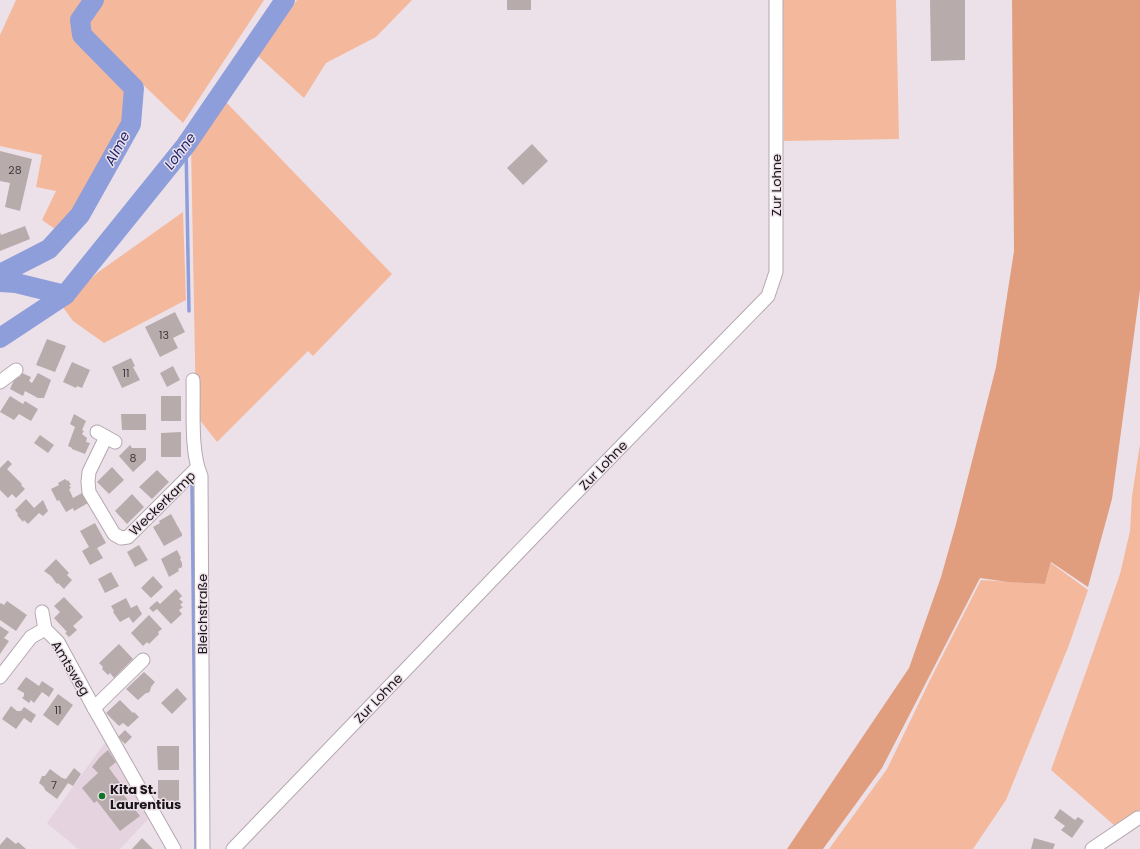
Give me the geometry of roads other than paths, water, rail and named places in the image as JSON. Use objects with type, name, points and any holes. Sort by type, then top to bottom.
[{"type":"street","name":"Zur Lohne","points":[[233,849],[570,498],[768,296],[776,272],[776,0]]},
{"type":"street","points":[[0,382],[16,370]]},
{"type":"street","name":"Bleichstraße","points":[[193,380],[194,444],[197,468],[201,476],[203,849]]},
{"type":"street","name":"Weckerkamp","points":[[106,437],[89,472],[88,482],[90,492],[114,534],[121,538],[128,537],[197,468]]},
{"type":"street","points":[[0,677],[31,637],[44,629],[42,612]]},
{"type":"street","name":"Amtsweg","points":[[44,629],[58,642],[174,849]]},
{"type":"street","name":"Amtsweg","points":[[94,708],[143,660]]},
{"type":"street","points":[[1092,849],[1138,818]]},
{"type":"waterway","name":"Alme","points":[[0,274],[49,249],[80,215],[131,124],[134,88],[82,35],[80,20],[94,0]]},
{"type":"waterway","name":"Lohne","points":[[0,338],[65,295],[186,145],[285,0]]},
{"type":"waterway","points":[[186,145],[189,311]]},
{"type":"waterway","name":"Lohne","points":[[0,282],[16,283],[65,295]]},
{"type":"waterway","points":[[192,484],[196,849]]},
{"type":"place","name":"Kita St. Laurentius","points":[[102,796]]}]
